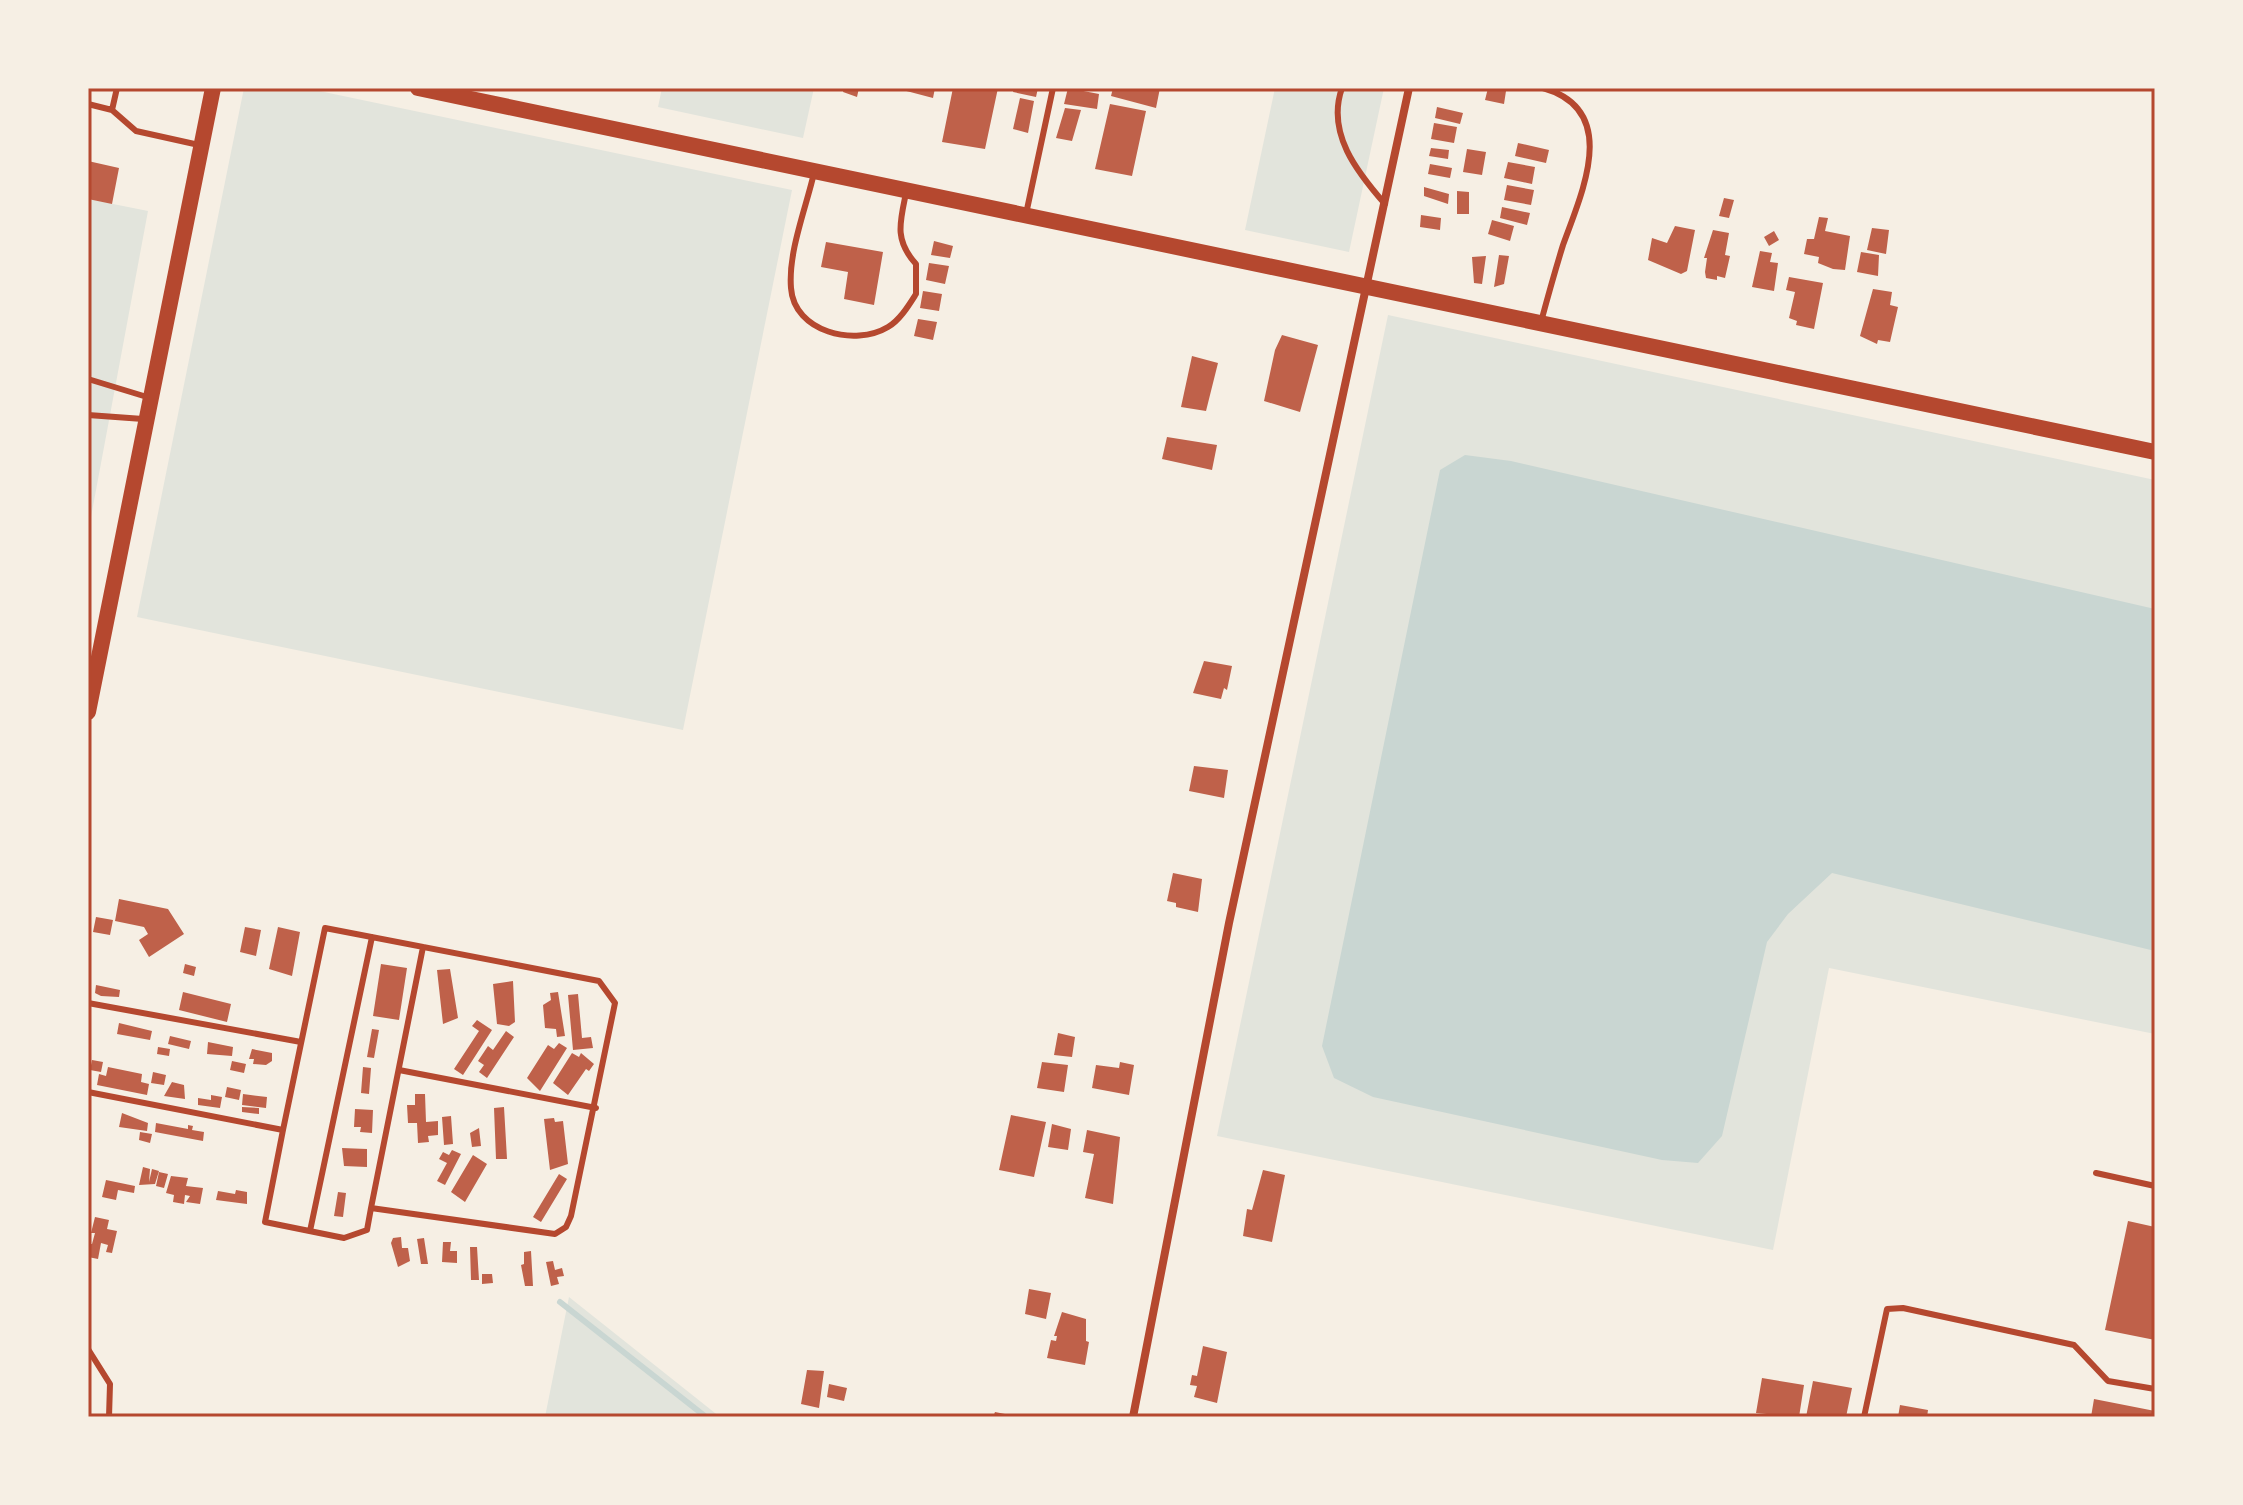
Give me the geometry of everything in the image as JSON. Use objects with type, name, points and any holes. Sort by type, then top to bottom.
[{"type":"main road","points":[[88,712],[213,88]]},
{"type":"main road","points":[[418,88],[2155,452]]},
{"type":"street","points":[[1133,1417],[1232,908],[1409,88]]},
{"type":"lane","points":[[112,110],[117,88]]},
{"type":"lane","points":[[1026,214],[1053,88]]},
{"type":"lane","points":[[1342,88],[1337,111],[1344,150],[1385,204]]},
{"type":"lane","points":[[1541,322],[1591,151],[1583,117],[1573,100],[1543,88]]},
{"type":"lane","points":[[88,104],[112,110],[136,131],[202,145]]},
{"type":"lane","points":[[815,170],[790,286],[800,315],[828,332],[859,336],[875,333],[891,326],[916,294],[919,278],[916,264],[904,252],[898,234],[907,189]]},
{"type":"lane","points":[[88,379],[151,398]]},
{"type":"lane","points":[[88,415],[147,420]]},
{"type":"lane","points":[[371,1208],[555,1234],[566,1227],[571,1216],[596,1108],[615,1003],[599,981],[325,928],[265,1222],[344,1238],[367,1230],[371,1208],[423,947]]},
{"type":"lane","points":[[310,1231],[372,937]]},
{"type":"lane","points":[[88,1003],[301,1042]]},
{"type":"lane","points":[[399,1070],[596,1108]]},
{"type":"lane","points":[[88,1092],[283,1130]]},
{"type":"lane","points":[[2096,1173],[2155,1186]]},
{"type":"lane","points":[[1864,1417],[1887,1309],[1903,1308],[2074,1345],[2108,1381],[2155,1389]]},
{"type":"lane","points":[[88,1349],[110,1384],[109,1417]]},
{"type":"shaded area","points":[[244,88],[305,88],[792,190],[683,730],[137,617]]},
{"type":"shaded area","points":[[662,88],[814,88],[803,138],[658,107]]},
{"type":"shaded area","points":[[1275,88],[1384,88],[1349,252],[1245,230]]},
{"type":"shaded area","points":[[88,199],[148,211],[88,533]]},
{"type":"shaded area","points":[[1388,315],[2155,480],[2155,1034],[1829,968],[1773,1250],[1217,1136]]},
{"type":"shaded area","points":[[1465,455],[1511,461],[2155,609],[2155,951],[1832,873],[1788,914],[1767,942],[1722,1136],[1698,1163],[1662,1160],[1373,1097],[1334,1078],[1322,1046],[1440,470]]},
{"type":"shaded area","points":[[569,1297],[720,1417],[545,1417]]},
{"type":"building","points":[[844,88],[859,88],[857,97],[843,92]]},
{"type":"building","points":[[895,88],[935,88],[933,98]]},
{"type":"building","points":[[953,88],[998,88],[985,149],[942,142]]},
{"type":"building","points":[[1014,88],[1038,88],[1036,97],[1013,92]]},
{"type":"building","points":[[1068,88],[1099,94],[1097,109],[1064,104]]},
{"type":"building","points":[[1113,88],[1160,88],[1156,108],[1111,96]]},
{"type":"building","points":[[1488,88],[1506,91],[1504,104],[1485,100]]},
{"type":"building","points":[[1020,98],[1034,101],[1028,133],[1013,129]]},
{"type":"building","points":[[1110,104],[1146,111],[1132,176],[1095,169]]},
{"type":"building","points":[[1437,107],[1463,113],[1460,124],[1435,118]]},
{"type":"building","points":[[1065,108],[1081,110],[1072,141],[1056,138]]},
{"type":"building","points":[[1434,123],[1457,127],[1454,143],[1431,139]]},
{"type":"building","points":[[1518,143],[1549,150],[1546,163],[1515,156]]},
{"type":"building","points":[[1431,148],[1449,150],[1448,159],[1429,156]]},
{"type":"building","points":[[1467,149],[1486,152],[1482,175],[1463,172]]},
{"type":"building","points":[[88,161],[119,168],[112,204],[88,199]]},
{"type":"building","points":[[1508,162],[1535,167],[1532,184],[1504,178]]},
{"type":"building","points":[[1430,164],[1452,168],[1450,178],[1428,174]]},
{"type":"building","points":[[1507,185],[1534,190],[1531,205],[1504,200]]},
{"type":"building","points":[[1424,187],[1449,194],[1448,204],[1424,196]]},
{"type":"building","points":[[1457,191],[1469,192],[1469,214],[1457,214]]},
{"type":"building","points":[[1724,198],[1734,200],[1729,218],[1719,216]]},
{"type":"building","points":[[1502,207],[1530,213],[1527,225],[1500,218]]},
{"type":"building","points":[[1421,215],[1441,218],[1440,230],[1420,227]]},
{"type":"building","points":[[1819,217],[1828,218],[1825,231],[1850,236],[1845,270],[1833,269],[1818,263],[1819,257],[1804,254],[1807,239],[1814,239]]},
{"type":"building","points":[[1492,220],[1514,226],[1510,241],[1488,234]]},
{"type":"building","points":[[1675,226],[1695,230],[1687,271],[1681,274],[1648,260],[1652,238],[1667,243]]},
{"type":"building","points":[[1872,228],[1889,230],[1886,254],[1867,250]]},
{"type":"building","points":[[1713,230],[1729,233],[1725,255],[1730,256],[1725,278],[1717,276],[1717,280],[1706,278],[1705,272],[1707,258],[1704,258]]},
{"type":"building","points":[[1774,231],[1779,240],[1769,246],[1764,237]]},
{"type":"building","points":[[934,241],[953,246],[950,258],[931,255]]},
{"type":"building","points":[[826,242],[883,252],[874,305],[844,299],[848,272],[821,267]]},
{"type":"building","points":[[1760,251],[1772,253],[1770,262],[1778,263],[1774,291],[1752,287]]},
{"type":"building","points":[[1861,252],[1879,255],[1878,276],[1857,272]]},
{"type":"building","points":[[1499,255],[1509,256],[1504,284],[1494,287]]},
{"type":"building","points":[[1486,256],[1482,284],[1474,283],[1472,257]]},
{"type":"building","points":[[929,263],[949,266],[945,284],[926,280]]},
{"type":"building","points":[[1789,277],[1823,283],[1814,329],[1796,325],[1797,321],[1789,318],[1795,292],[1786,290]]},
{"type":"building","points":[[1873,289],[1892,292],[1890,305],[1898,307],[1890,342],[1878,340],[1877,344],[1860,336]]},
{"type":"building","points":[[923,291],[942,294],[939,311],[920,308]]},
{"type":"building","points":[[918,319],[937,322],[933,340],[914,336]]},
{"type":"building","points":[[1282,335],[1318,345],[1300,412],[1264,401],[1275,350]]},
{"type":"building","points":[[1192,356],[1218,363],[1206,411],[1181,407]]},
{"type":"building","points":[[1167,437],[1217,445],[1212,470],[1162,459]]},
{"type":"building","points":[[1204,661],[1232,666],[1227,690],[1224,688],[1221,699],[1193,693]]},
{"type":"building","points":[[1194,766],[1228,770],[1224,798],[1189,791]]},
{"type":"building","points":[[1173,873],[1202,879],[1198,912],[1176,907],[1176,903],[1167,901]]},
{"type":"building","points":[[119,899],[168,909],[184,934],[149,957],[139,940],[148,934],[144,927],[115,921]]},
{"type":"building","points":[[96,917],[113,920],[110,935],[93,932]]},
{"type":"building","points":[[245,927],[261,930],[256,956],[240,952]]},
{"type":"building","points":[[278,927],[300,932],[292,976],[269,969]]},
{"type":"building","points":[[185,964],[196,967],[194,976],[183,973]]},
{"type":"building","points":[[381,964],[407,968],[399,1020],[373,1016]]},
{"type":"building","points":[[450,969],[458,1018],[443,1024],[437,970]]},
{"type":"building","points":[[513,981],[515,1022],[509,1026],[497,1024],[493,984]]},
{"type":"building","points":[[96,985],[120,990],[119,997],[95,993]]},
{"type":"building","points":[[183,992],[231,1004],[227,1022],[179,1010]]},
{"type":"building","points":[[558,992],[565,1036],[557,1037],[556,1029],[545,1028],[543,1005],[551,1000],[550,993]]},
{"type":"building","points":[[578,994],[582,1038],[591,1037],[593,1048],[573,1050],[568,995]]},
{"type":"building","points":[[477,1020],[492,1030],[463,1075],[454,1069],[479,1031],[472,1026]]},
{"type":"building","points":[[119,1023],[152,1031],[150,1040],[117,1034]]},
{"type":"building","points":[[372,1029],[379,1030],[374,1058],[367,1057]]},
{"type":"building","points":[[506,1031],[514,1037],[487,1078],[479,1072],[484,1065],[478,1061],[488,1046],[493,1050]]},
{"type":"building","points":[[1058,1033],[1075,1037],[1072,1057],[1054,1055]]},
{"type":"building","points":[[170,1036],[191,1041],[189,1049],[168,1044]]},
{"type":"building","points":[[208,1042],[233,1047],[232,1056],[207,1054]]},
{"type":"building","points":[[559,1043],[567,1048],[540,1091],[527,1078],[548,1045],[554,1049]]},
{"type":"building","points":[[158,1047],[170,1049],[169,1056],[157,1054]]},
{"type":"building","points":[[252,1049],[272,1053],[272,1061],[266,1065],[253,1064],[254,1059],[249,1059]]},
{"type":"building","points":[[572,1053],[579,1057],[581,1053],[594,1064],[589,1071],[586,1069],[568,1095],[553,1083]]},
{"type":"building","points":[[92,1060],[103,1062],[101,1072],[90,1070]]},
{"type":"building","points":[[232,1061],[246,1064],[244,1073],[230,1070]]},
{"type":"building","points":[[1042,1062],[1068,1065],[1064,1092],[1037,1088]]},
{"type":"building","points":[[1120,1062],[1134,1065],[1129,1095],[1092,1088],[1096,1065],[1119,1068]]},
{"type":"building","points":[[108,1067],[142,1074],[141,1082],[149,1084],[147,1095],[97,1085],[99,1074],[106,1076]]},
{"type":"building","points":[[363,1067],[371,1068],[369,1094],[361,1093]]},
{"type":"building","points":[[153,1072],[166,1075],[164,1085],[151,1083]]},
{"type":"building","points":[[172,1082],[184,1085],[185,1099],[164,1096]]},
{"type":"building","points":[[227,1087],[241,1090],[239,1100],[225,1097]]},
{"type":"building","points":[[243,1094],[267,1097],[266,1108],[242,1105]]},
{"type":"building","points":[[415,1094],[425,1094],[426,1122],[438,1121],[438,1135],[428,1136],[429,1142],[418,1143],[417,1123],[408,1123],[407,1105],[415,1105]]},
{"type":"building","points":[[211,1095],[222,1097],[220,1108],[198,1105],[198,1098],[211,1100]]},
{"type":"building","points":[[242,1107],[259,1108],[259,1114],[242,1112]]},
{"type":"building","points":[[504,1107],[507,1159],[496,1159],[494,1108]]},
{"type":"building","points":[[355,1109],[373,1110],[372,1133],[360,1132],[361,1127],[354,1127]]},
{"type":"building","points":[[122,1113],[148,1123],[147,1131],[119,1127]]},
{"type":"building","points":[[1011,1115],[1046,1122],[1034,1177],[999,1170]]},
{"type":"building","points":[[451,1116],[453,1144],[444,1145],[442,1117]]},
{"type":"building","points":[[554,1118],[555,1122],[563,1121],[568,1164],[550,1170],[544,1119]]},
{"type":"building","points":[[156,1123],[188,1129],[188,1125],[193,1126],[192,1130],[204,1132],[203,1141],[155,1132]]},
{"type":"building","points":[[1052,1124],[1071,1129],[1068,1150],[1048,1147]]},
{"type":"building","points":[[479,1128],[481,1146],[472,1147],[470,1133]]},
{"type":"building","points":[[1087,1130],[1120,1137],[1113,1204],[1085,1198],[1094,1154],[1083,1152]]},
{"type":"building","points":[[140,1132],[152,1134],[150,1143],[139,1140]]},
{"type":"building","points":[[342,1148],[367,1149],[367,1167],[344,1166]]},
{"type":"building","points":[[452,1150],[461,1154],[445,1185],[437,1181],[447,1163],[439,1159],[443,1152],[449,1155]]},
{"type":"building","points":[[473,1155],[487,1164],[465,1202],[451,1192]]},
{"type":"building","points":[[143,1167],[150,1169],[149,1182],[152,1169],[159,1171],[155,1184],[139,1185]]},
{"type":"building","points":[[1263,1170],[1285,1175],[1272,1242],[1243,1236],[1247,1209],[1252,1210]]},
{"type":"building","points":[[159,1172],[168,1174],[164,1188],[156,1186]]},
{"type":"building","points":[[559,1174],[567,1179],[541,1222],[533,1217]]},
{"type":"building","points":[[171,1176],[188,1178],[186,1186],[203,1188],[200,1204],[186,1202],[190,1196],[185,1195],[184,1204],[173,1202],[174,1195],[166,1193]]},
{"type":"building","points":[[106,1180],[135,1186],[134,1193],[118,1190],[116,1200],[102,1197]]},
{"type":"building","points":[[236,1190],[247,1192],[247,1204],[216,1200],[218,1191],[235,1194]]},
{"type":"building","points":[[338,1192],[346,1193],[343,1217],[334,1216]]},
{"type":"building","points":[[95,1217],[109,1220],[107,1229],[117,1231],[112,1253],[106,1252],[108,1245],[101,1243],[98,1259],[88,1257],[88,1244],[92,1244],[95,1233],[91,1233]]},
{"type":"building","points":[[2128,1221],[2155,1227],[2155,1340],[2105,1330]]},
{"type":"building","points":[[401,1237],[402,1248],[408,1248],[410,1261],[398,1267],[391,1243],[393,1238]]},
{"type":"building","points":[[424,1238],[428,1264],[421,1264],[417,1239]]},
{"type":"building","points":[[443,1242],[451,1242],[450,1251],[457,1251],[457,1263],[442,1262]]},
{"type":"building","points":[[470,1247],[477,1247],[479,1280],[471,1280]]},
{"type":"building","points":[[531,1251],[533,1286],[525,1286],[521,1265],[524,1264],[524,1252]]},
{"type":"building","points":[[553,1261],[555,1270],[562,1268],[564,1276],[557,1277],[559,1284],[551,1286],[546,1262]]},
{"type":"building","points":[[482,1274],[492,1274],[493,1283],[482,1284]]},
{"type":"building","points":[[1029,1289],[1051,1293],[1046,1319],[1025,1314]]},
{"type":"building","points":[[1062,1312],[1086,1319],[1086,1341],[1089,1342],[1085,1365],[1047,1358],[1051,1340],[1056,1341],[1057,1336],[1054,1336]]},
{"type":"building","points":[[1203,1346],[1227,1352],[1217,1403],[1194,1397],[1197,1386],[1190,1385],[1192,1375],[1197,1376]]},
{"type":"building","points":[[807,1370],[824,1371],[819,1408],[801,1404]]},
{"type":"building","points":[[1762,1378],[1804,1385],[1799,1417],[1756,1413]]},
{"type":"building","points":[[1813,1381],[1852,1388],[1846,1417],[1806,1417]]},
{"type":"building","points":[[829,1384],[847,1388],[844,1401],[827,1397]]},
{"type":"building","points":[[2094,1399],[2155,1411],[2155,1417],[2091,1417]]},
{"type":"building","points":[[1900,1405],[1928,1410],[1927,1417],[1898,1417]]},
{"type":"building","points":[[995,1412],[1015,1416],[1015,1417],[993,1417]]},
{"type":"waterway","points":[[560,1302],[706,1417]]}]
